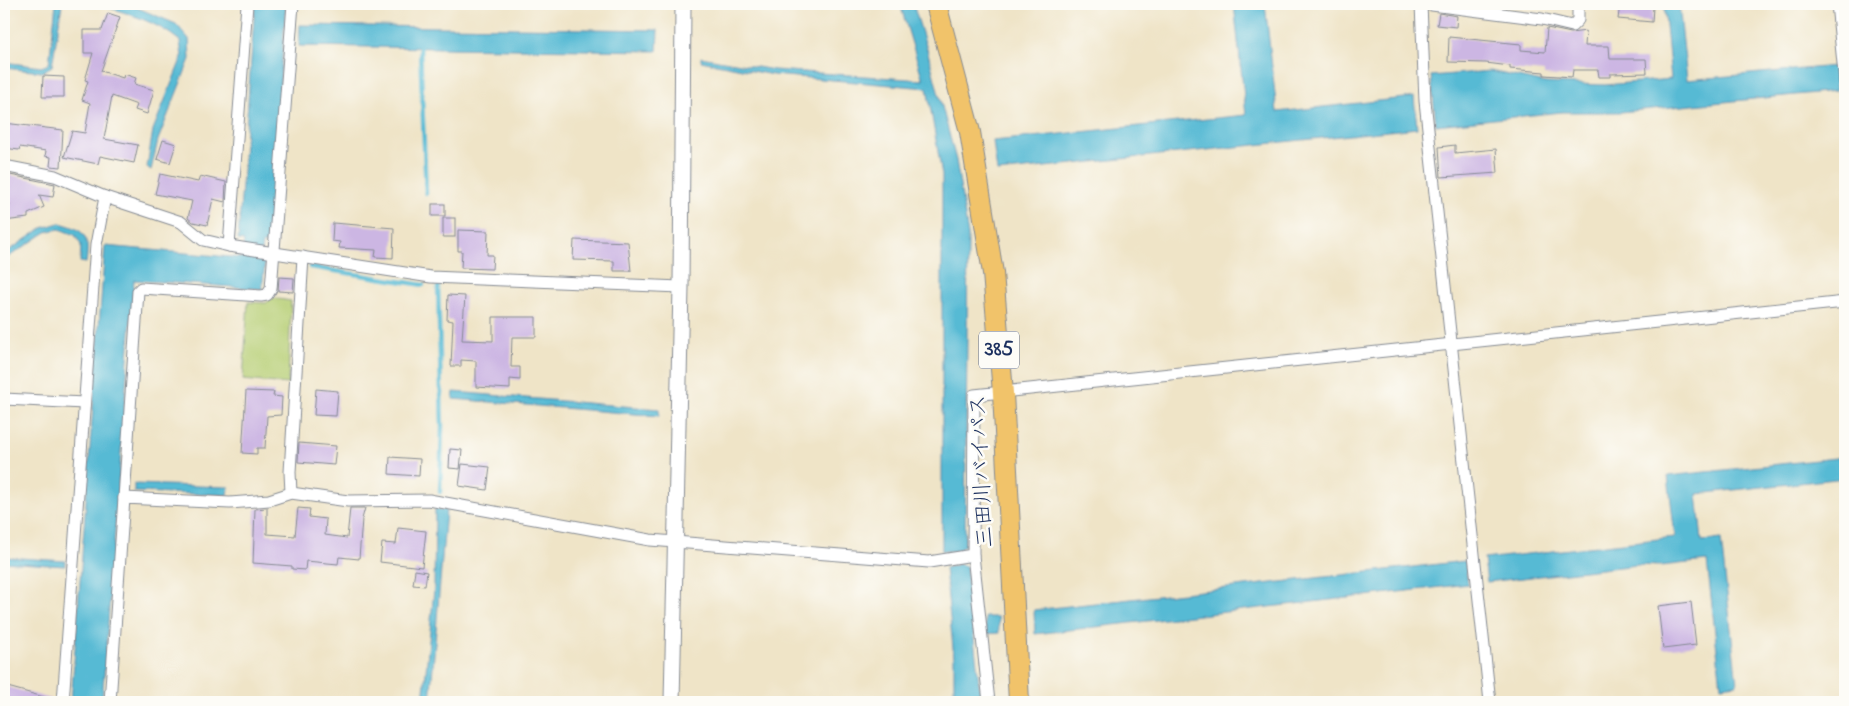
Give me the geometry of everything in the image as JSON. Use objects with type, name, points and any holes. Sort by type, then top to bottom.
[{"type":"highway","name":"三田川バイパス","points":[[936,4],[970,132],[993,273],[1003,393],[1019,702]]},
{"type":"street","points":[[234,247],[247,4]]},
{"type":"street","points":[[110,702],[138,291],[141,288],[267,295],[271,289],[270,251],[293,4]]},
{"type":"street","points":[[672,702],[681,287],[683,4]]},
{"type":"street","points":[[1490,702],[1424,101],[1422,4],[1542,19],[1572,26],[1578,20],[1578,4]]},
{"type":"street","points":[[1837,4],[1845,83]]},
{"type":"street","points":[[4,166],[55,176],[105,197],[180,222],[203,240],[234,247],[431,277],[681,287]]},
{"type":"street","points":[[62,702],[96,245],[105,197]]},
{"type":"street","points":[[291,493],[290,472],[303,257]]},
{"type":"street","points":[[989,702],[973,555],[974,395],[1845,302]]},
{"type":"street","points":[[4,399],[84,404]]},
{"type":"street","points":[[124,498],[230,503],[269,500],[291,493],[348,501],[429,500],[650,540],[929,562],[973,555]]},
{"type":"green space","points":[[272,298],[291,301],[288,384],[243,380],[248,302],[266,303]]},
{"type":"water","points":[[56,4],[62,4],[52,66],[42,72],[4,68],[4,62],[41,67],[49,64]]},
{"type":"water","points":[[95,4],[133,6],[176,24],[189,39],[190,59],[158,140],[151,170],[147,167],[153,130],[182,57],[180,41],[150,23],[129,14]]},
{"type":"water","points":[[255,4],[286,4],[268,243],[262,243],[260,260],[265,263],[262,289],[134,280],[102,702],[71,702],[105,246],[242,258],[244,241],[238,240]]},
{"type":"water","points":[[900,4],[913,4],[927,49],[956,160],[968,235],[965,545],[957,551],[942,551],[942,175],[927,88],[773,75],[701,61],[701,57],[774,70],[923,80]]},
{"type":"water","points":[[1234,4],[1265,4],[1277,112],[1414,97],[1417,128],[997,172],[993,141],[1246,115]]},
{"type":"water","points":[[1664,4],[1679,4],[1687,80],[1834,66],[1836,91],[1621,112],[1562,112],[1436,125],[1431,76],[1490,71],[1546,83],[1605,85],[1671,79]]},
{"type":"water","points":[[300,25],[658,30],[657,51],[299,46]]},
{"type":"water","points":[[59,223],[75,228],[84,235],[87,246],[86,263],[80,262],[81,245],[75,235],[59,229],[46,232],[4,260],[4,254],[42,228]]},
{"type":"water","points":[[454,392],[659,409],[659,416],[453,399]]},
{"type":"water","points":[[1845,457],[1845,478],[1697,494],[1702,541],[1721,539],[1737,684],[1721,686],[1707,561],[1660,566],[1637,565],[1487,582],[1484,559],[1675,537],[1668,476]]},
{"type":"water","points":[[134,484],[229,487],[228,495],[134,492]]},
{"type":"water","points":[[435,509],[446,510],[430,702],[423,702],[434,590]]},
{"type":"water","points":[[4,557],[66,561],[65,566],[4,562]]},
{"type":"water","points":[[1465,561],[1468,584],[1035,634],[1034,610]]},
{"type":"water","points":[[959,564],[966,566],[981,702],[954,702],[954,658],[945,568]]},
{"type":"water","points":[[985,617],[998,617],[999,633],[986,634]]},
{"type":"building","points":[[1620,4],[1644,4],[1644,7],[1653,7],[1652,22],[1618,19]]},
{"type":"building","points":[[108,13],[120,17],[101,71],[123,78],[124,74],[136,78],[134,84],[154,90],[147,114],[135,110],[137,105],[112,96],[104,139],[138,145],[134,163],[100,156],[98,164],[64,157],[72,131],[85,133],[90,103],[82,100],[88,81],[85,80],[93,53],[84,53],[84,30],[102,30]]},
{"type":"building","points":[[1439,13],[1457,16],[1456,27],[1437,25]]},
{"type":"building","points":[[1547,28],[1571,33],[1586,31],[1585,46],[1609,46],[1610,59],[1646,59],[1647,73],[1610,74],[1610,77],[1599,77],[1598,70],[1573,70],[1572,77],[1544,75],[1544,72],[1510,69],[1510,66],[1486,63],[1448,62],[1449,37],[1521,44],[1521,50],[1545,52]]},
{"type":"building","points":[[43,76],[64,77],[64,97],[42,97]]},
{"type":"building","points":[[4,123],[63,130],[61,167],[50,166],[51,157],[45,156],[46,151],[20,147],[19,150],[4,148]]},
{"type":"building","points":[[163,140],[176,144],[170,163],[157,159]]},
{"type":"building","points":[[1455,145],[1455,153],[1496,149],[1498,173],[1441,177],[1439,147]]},
{"type":"building","points":[[5,174],[55,184],[53,197],[39,195],[44,207],[28,214],[28,218],[4,221],[4,207],[10,206],[6,181],[4,181]]},
{"type":"building","points":[[160,174],[198,182],[200,176],[226,182],[225,202],[213,199],[207,225],[193,222],[188,218],[192,201],[155,194]]},
{"type":"building","points":[[432,204],[445,204],[445,216],[432,216]]},
{"type":"building","points":[[443,218],[455,218],[455,237],[443,237]]},
{"type":"building","points":[[333,223],[394,228],[393,258],[375,257],[376,250],[339,248],[340,242],[332,241]]},
{"type":"building","points":[[458,230],[488,231],[487,255],[493,255],[492,269],[461,268],[462,251],[458,251]]},
{"type":"building","points":[[574,240],[628,242],[631,271],[614,271],[614,261],[573,260]]},
{"type":"building","points":[[279,277],[294,278],[293,292],[278,291]]},
{"type":"building","points":[[448,295],[465,296],[462,340],[493,341],[493,317],[536,317],[536,337],[512,337],[511,367],[520,367],[520,380],[510,379],[510,389],[476,387],[476,361],[461,360],[461,366],[451,366],[453,321],[447,320]]},
{"type":"building","points":[[316,389],[338,391],[336,416],[314,415]]},
{"type":"building","points":[[246,391],[274,392],[273,396],[282,397],[281,415],[267,416],[265,448],[257,448],[257,454],[242,453]]},
{"type":"building","points":[[299,443],[336,446],[334,465],[298,462]]},
{"type":"building","points":[[450,449],[462,450],[460,469],[449,468]]},
{"type":"building","points":[[390,457],[420,459],[419,476],[389,474]]},
{"type":"building","points":[[462,464],[490,467],[487,490],[459,486]]},
{"type":"building","points":[[267,508],[267,534],[295,536],[298,508],[310,509],[309,517],[326,519],[325,535],[347,538],[350,508],[365,508],[362,519],[359,559],[339,557],[338,564],[306,561],[305,570],[292,569],[292,566],[253,563],[255,509]]},
{"type":"building","points":[[398,528],[426,531],[422,567],[380,562],[382,543],[396,544]]},
{"type":"building","points":[[415,570],[427,572],[425,586],[413,585]]},
{"type":"building","points":[[1691,602],[1696,645],[1663,649],[1658,606]]},
{"type":"building","points":[[4,686],[51,699],[50,702],[4,702]]},
{"type":"waterway","points":[[420,48],[426,193]]},
{"type":"waterway","points":[[310,267],[423,285]]},
{"type":"waterway","points":[[438,287],[442,427],[440,492]]}]
